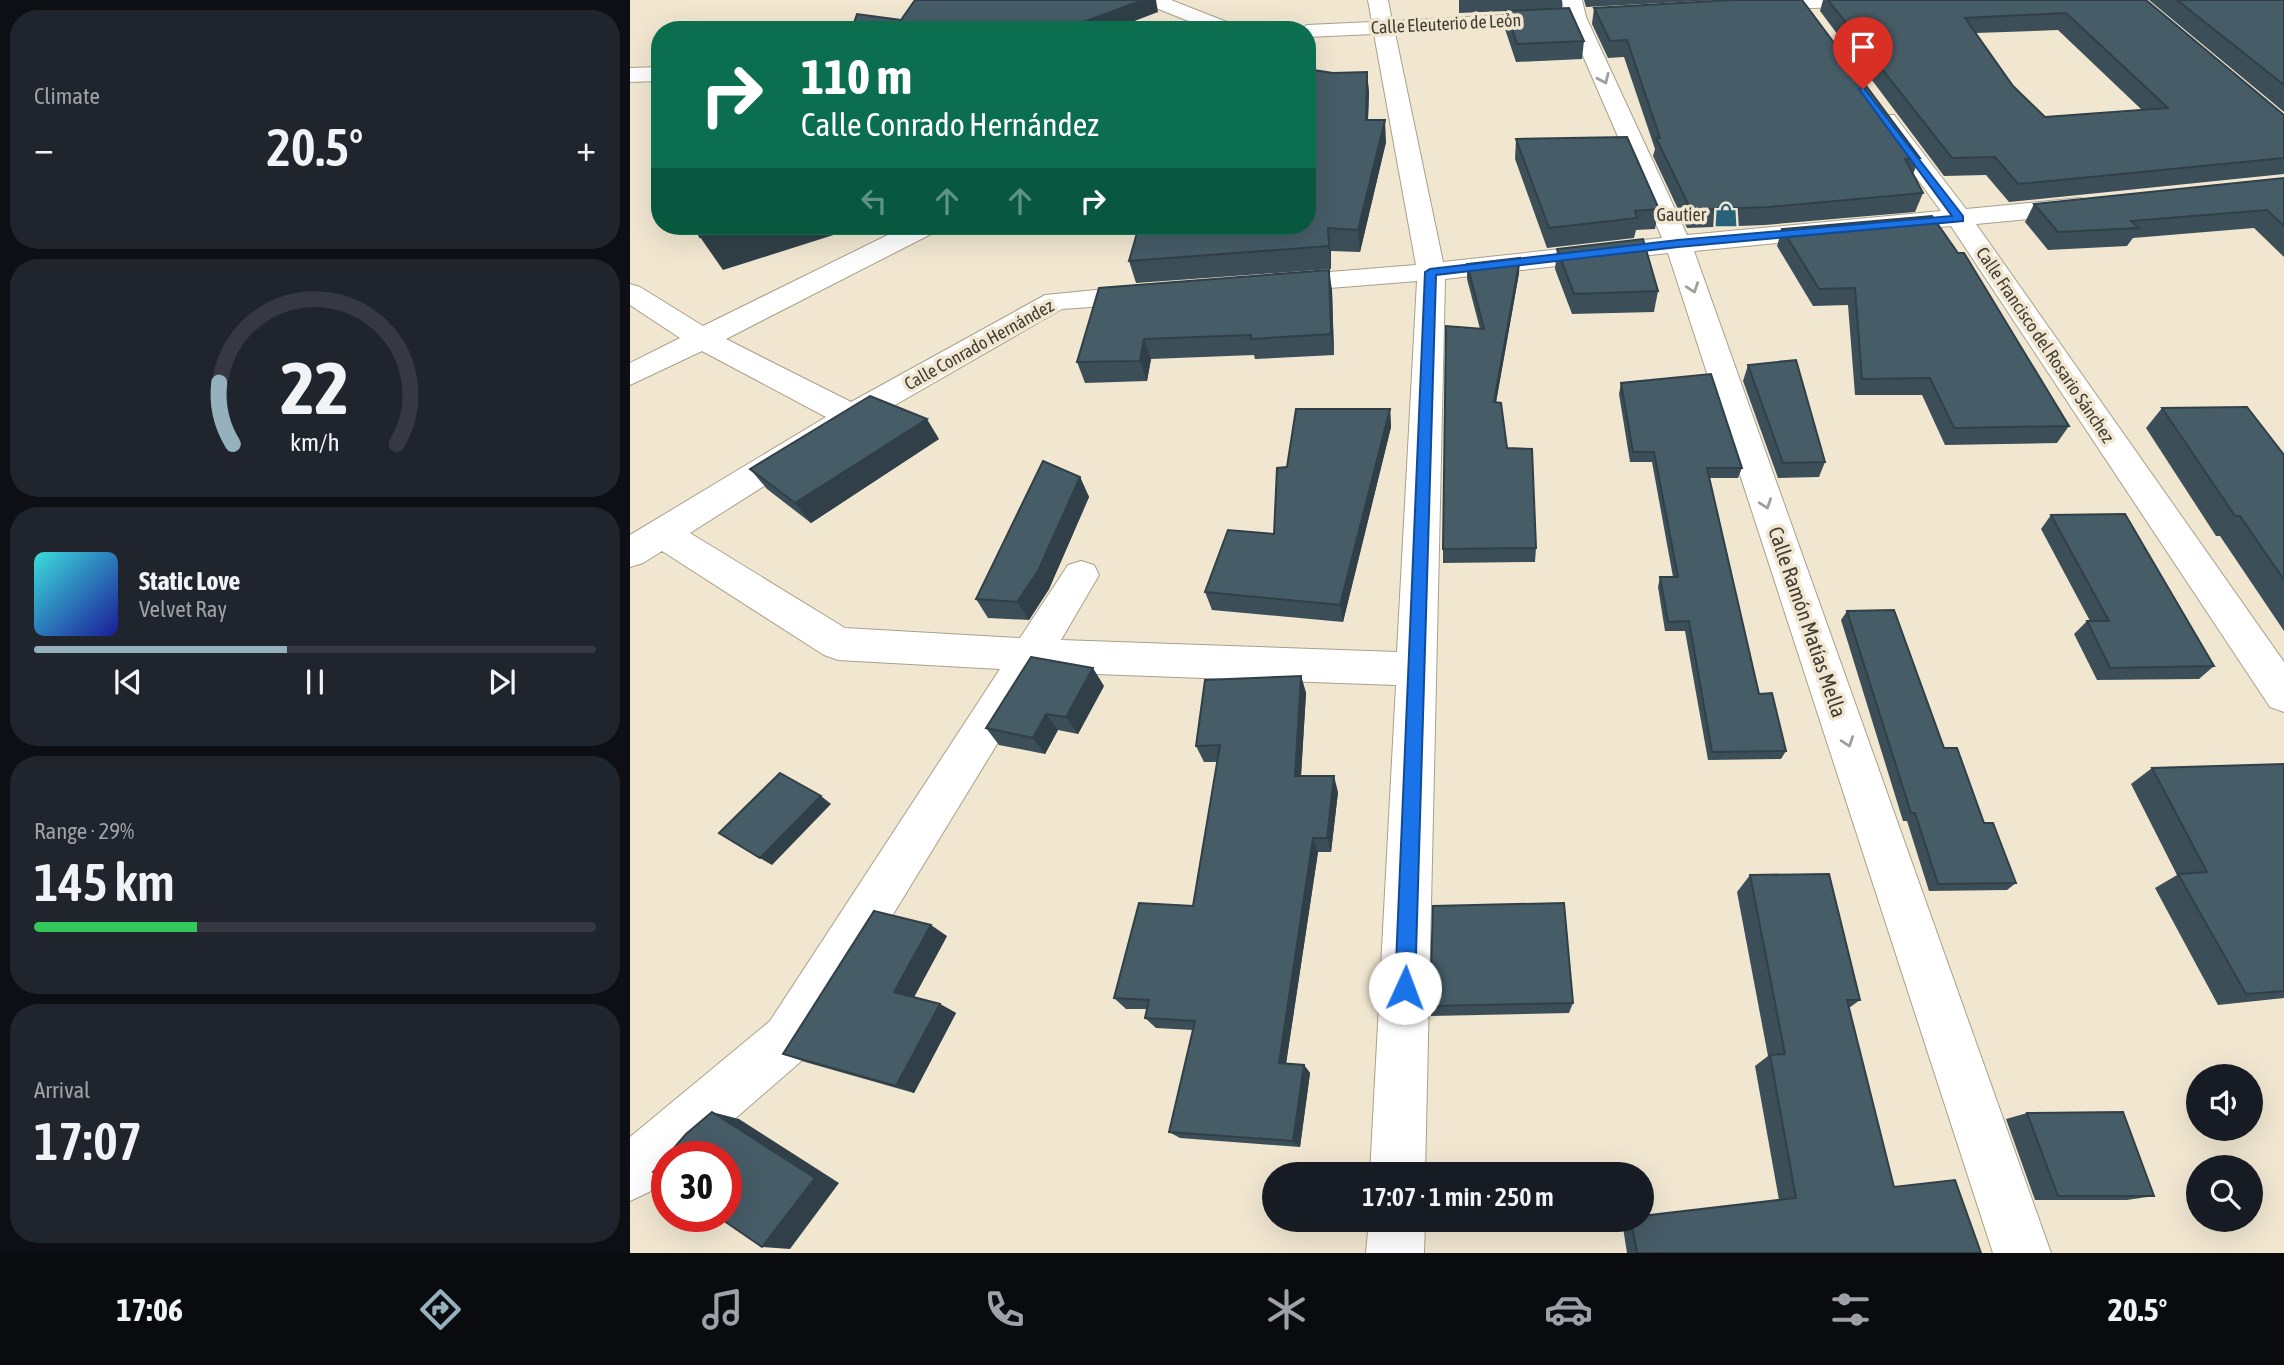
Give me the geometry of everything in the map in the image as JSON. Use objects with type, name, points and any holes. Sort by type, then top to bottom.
[{"type":"street","points":[[1153,0],[1207,21]]},
{"type":"street","points":[[1730,8],[1799,2],[1878,0]]},
{"type":"street","points":[[1799,2],[1824,36]]},
{"type":"street","name":"Calle Eleuterio de León","points":[[1316,29],[1381,14],[1584,11]]},
{"type":"street","name":"Calle Ramón Matías Mella","points":[[1584,11],[1678,244],[2022,1253]]},
{"type":"street","points":[[1381,14],[1430,272],[1398,1162]]},
{"type":"street","points":[[630,75],[651,74]]},
{"type":"street","name":"Calle Francisco del Rosario Sánchez","points":[[1871,100],[1959,218],[2284,695]]},
{"type":"street","points":[[1250,286],[1430,272],[1678,244],[2108,203]]},
{"type":"street","points":[[630,375],[908,235]]},
{"type":"street","name":"Calle Conrado Hernández","points":[[646,543],[851,416],[1055,301],[1180,292]]},
{"type":"street","points":[[630,293],[701,338],[851,416]]},
{"type":"street","points":[[646,543],[838,644],[948,648],[1031,655],[1416,669]]},
{"type":"street","points":[[630,1172],[788,1039],[1018,670],[1031,655],[1081,575]]},
{"type":"street","points":[[1395,1253],[1396,1232]]},
{"type":"building","points":[[915,0],[1143,0],[1086,21],[855,21],[857,14],[901,20]]},
{"type":"building","points":[[1731,0],[1802,0],[1920,158],[1905,159],[1923,193],[1770,207],[1691,210],[1656,138],[1660,138],[1627,40],[1610,41],[1594,8]]},
{"type":"building","points":[[1828,0],[2146,0],[2284,115],[2284,158],[2018,184],[1995,157],[1952,158]],"holes":[[[2066,13],[2168,108],[2045,117],[2013,86],[1965,18]]]},
{"type":"building","points":[[2177,0],[2284,0],[2284,85]]},
{"type":"building","points":[[1569,8],[1584,41],[1517,44],[1506,11]]},
{"type":"building","points":[[1316,70],[1367,72],[1366,120],[1385,120],[1358,230],[1328,228],[1329,246],[1129,261],[1136,235],[1316,235]]},
{"type":"building","points":[[1627,137],[1659,209],[1635,211],[1637,218],[1549,228],[1516,139]]},
{"type":"building","points":[[2284,178],[2284,226],[2267,210],[2131,221],[2139,228],[2058,232],[2034,204]]},
{"type":"building","points":[[1932,216],[1958,253],[1964,253],[2069,426],[1954,428],[1930,378],[1862,379],[1855,288],[1819,289],[1782,229]]},
{"type":"building","points":[[1643,239],[1658,291],[1574,294],[1557,249]]},
{"type":"building","points":[[1520,258],[1494,402],[1501,403],[1507,448],[1532,449],[1536,548],[1443,549],[1446,326],[1484,329],[1467,264]]},
{"type":"building","points":[[1329,270],[1331,334],[1251,339],[1251,335],[1144,339],[1140,361],[1077,362],[1099,288]]},
{"type":"building","points":[[1796,360],[1825,462],[1783,463],[1748,365]]},
{"type":"building","points":[[1711,374],[1742,468],[1707,468],[1759,694],[1772,693],[1786,751],[1712,752],[1689,621],[1668,622],[1660,577],[1678,577],[1654,452],[1633,452],[1621,383]]},
{"type":"building","points":[[870,396],[927,419],[795,503],[750,469]]},
{"type":"building","points":[[2247,407],[2284,455],[2284,580],[2240,516],[2235,516],[2162,408]]},
{"type":"building","points":[[1296,409],[1390,409],[1340,605],[1205,592],[1228,530],[1274,534],[1277,468],[1287,467]]},
{"type":"building","points":[[1043,461],[1080,477],[1038,571],[1017,602],[976,599]]},
{"type":"building","points":[[2125,514],[2214,666],[2110,668],[2087,621],[2109,621],[2051,515]]},
{"type":"building","points":[[1894,610],[1944,748],[1957,748],[1984,823],[1993,823],[2016,883],[1938,884],[1915,813],[1911,813],[1847,611]]},
{"type":"building","points":[[1031,657],[1093,668],[1066,717],[1046,714],[1033,738],[986,728]]},
{"type":"building","points":[[1301,676],[1295,776],[1334,776],[1327,838],[1313,838],[1279,1063],[1304,1065],[1293,1141],[1169,1132],[1195,1021],[1145,1018],[1149,1000],[1114,998],[1139,903],[1193,906],[1220,745],[1196,746],[1205,680]]},
{"type":"building","points":[[2284,764],[2284,991],[2246,994],[2178,874],[2207,872],[2152,768]]},
{"type":"building","points":[[780,773],[821,796],[760,858],[719,833]]},
{"type":"building","points":[[1829,874],[1860,1000],[1847,1000],[1894,1187],[1955,1180],[1981,1253],[1637,1253],[1633,1232],[1654,1232],[1654,1215],[1796,1198],[1770,1055],[1785,1054],[1750,875]]},
{"type":"building","points":[[1564,903],[1573,1003],[1430,1006],[1433,906]]},
{"type":"building","points":[[874,911],[931,925],[894,992],[940,1004],[896,1086],[783,1054]]},
{"type":"building","points":[[712,1112],[815,1178],[762,1247],[740,1232],[742,1141],[680,1141]]},
{"type":"building","points":[[2123,1112],[2154,1196],[2058,1196],[2027,1113]]},
{"type":"place","name":"Gautier","points":[[1726,215]]},
{"type":"route","points":[[1405,988],[1430,272],[1678,244],[1959,218],[1863,89]]}]
